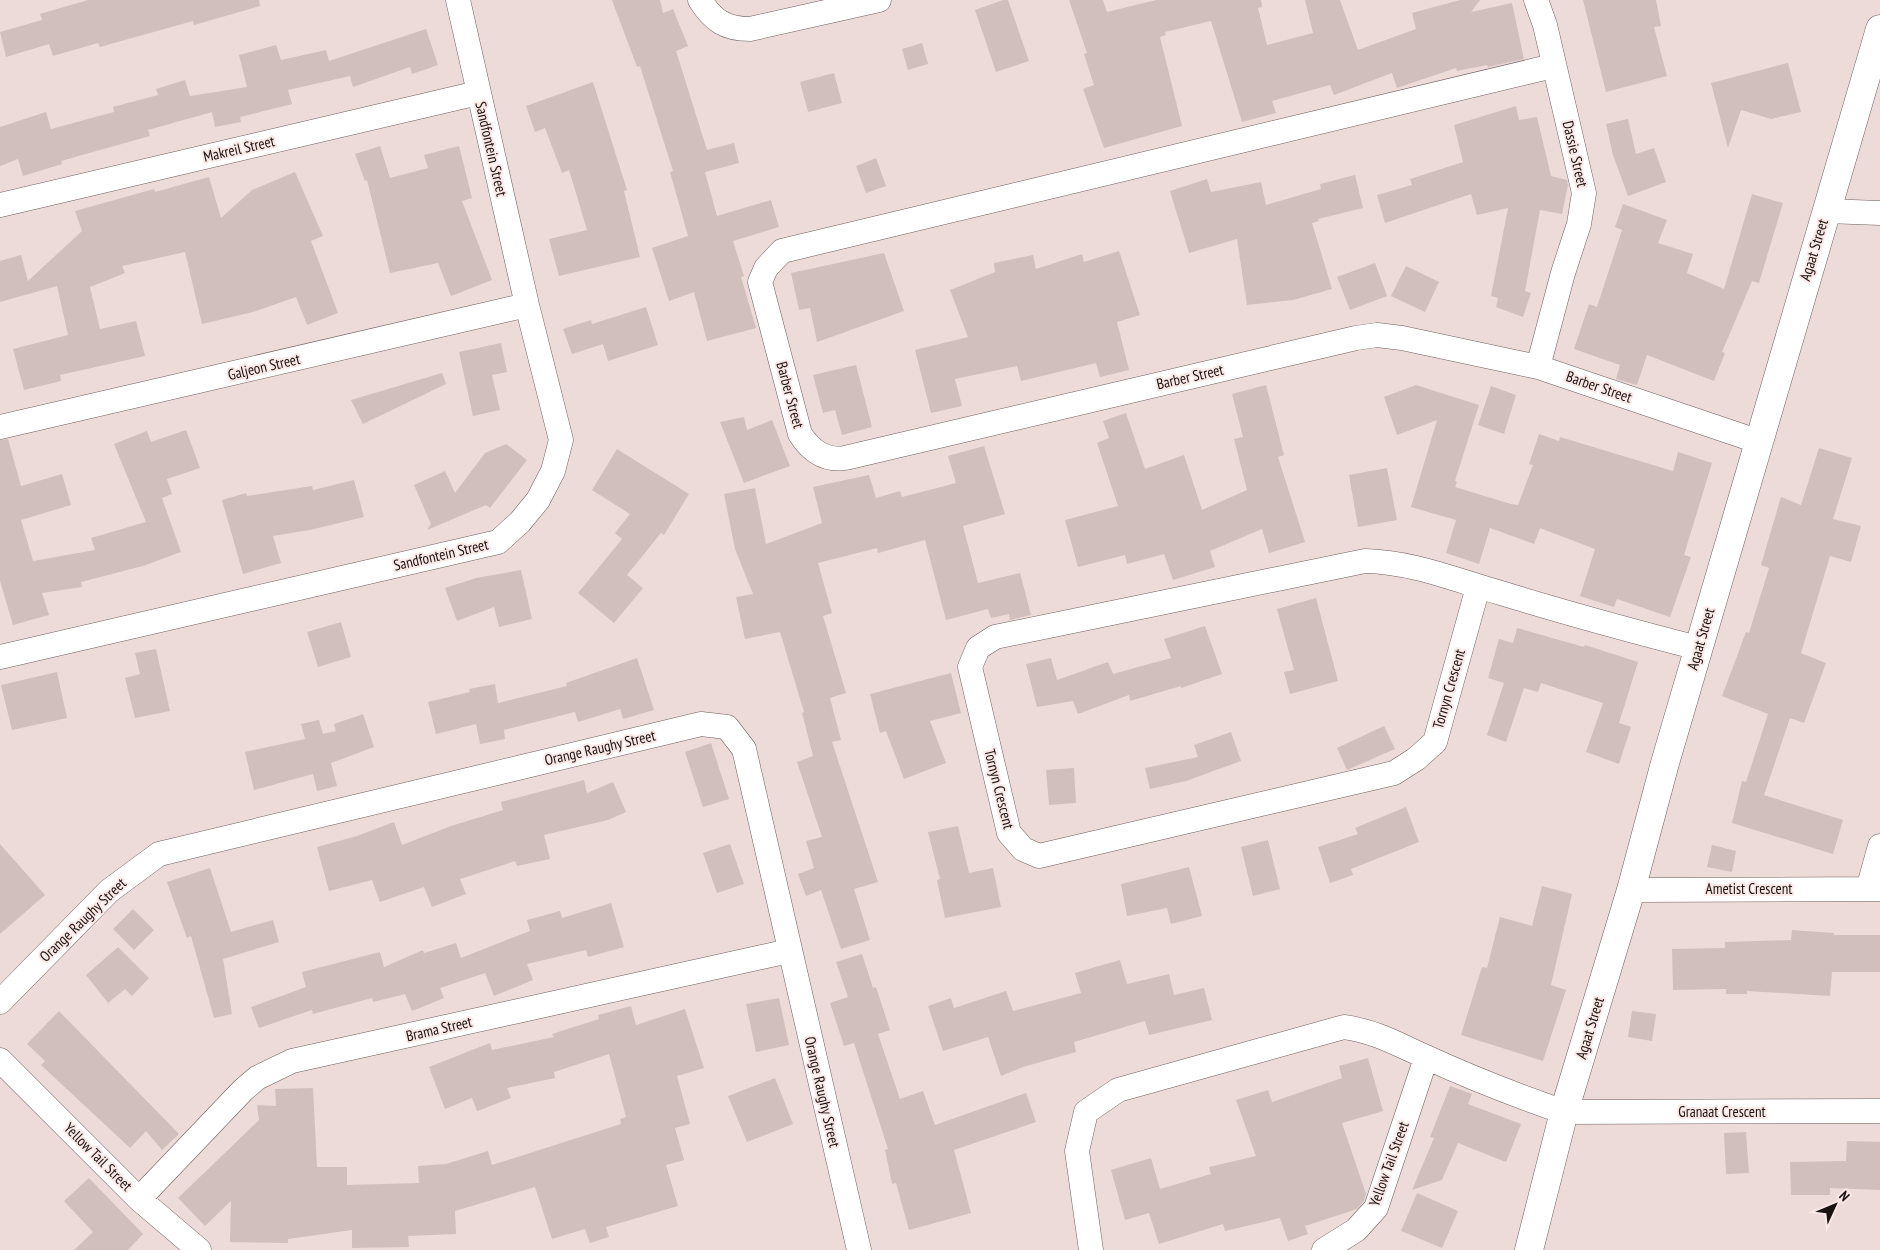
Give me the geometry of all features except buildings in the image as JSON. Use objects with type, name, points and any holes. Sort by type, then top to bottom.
[{"type":"street","name":"Sandfontein Street","points":[[0,657],[498,542],[520,522],[538,500],[553,471],[561,440],[527,305],[458,0]]},
{"type":"street","points":[[700,0],[717,22],[734,29],[750,29],[879,0]]},
{"type":"street","name":"Dassie Street","points":[[1536,0],[1545,25],[1584,193],[1579,224],[1563,273],[1538,367]]},
{"type":"street","name":"Agaat Street","points":[[1529,1250],[1564,1112],[1631,890],[1698,648],[1880,30]]},
{"type":"street","name":"Barber Street","points":[[1553,66],[792,248],[782,252],[766,268],[760,282],[800,434],[808,446],[833,460],[1356,338],[1377,335],[1402,338],[1538,367],[1758,441]]},
{"type":"street","name":"Makreil Street","points":[[0,205],[478,94]]},
{"type":"street","points":[[1826,211],[1880,213]]},
{"type":"street","name":"Galjeon Street","points":[[0,427],[527,305]]},
{"type":"street","name":"Tornyn Crescent","points":[[1478,587],[1434,742],[1416,759],[1394,773],[1039,856],[1023,849],[1008,833],[970,667],[978,648],[995,637],[1011,636],[1365,562],[1386,562],[1432,570],[1478,587],[1698,648]]},
{"type":"street","name":"Orange Raughy Street","points":[[0,1002],[109,891],[159,854],[701,724],[727,727],[744,749],[859,1250]]},
{"type":"street","name":"Ametist Crescent","points":[[1631,890],[1874,889],[1880,846]]},
{"type":"street","name":"Brama Street","points":[[139,1199],[243,1090],[257,1078],[292,1061],[789,951]]},
{"type":"street","name":"Granaat Crescent","points":[[1091,1250],[1077,1151],[1086,1112],[1118,1090],[1344,1027],[1364,1030],[1526,1099],[1564,1112],[1880,1111]]},
{"type":"street","name":"Yellow Tail Street","points":[[1324,1250],[1356,1230],[1376,1208],[1426,1058]]},
{"type":"street","name":"Yellow Tail Street","points":[[0,1060],[139,1199],[200,1250]]}]
